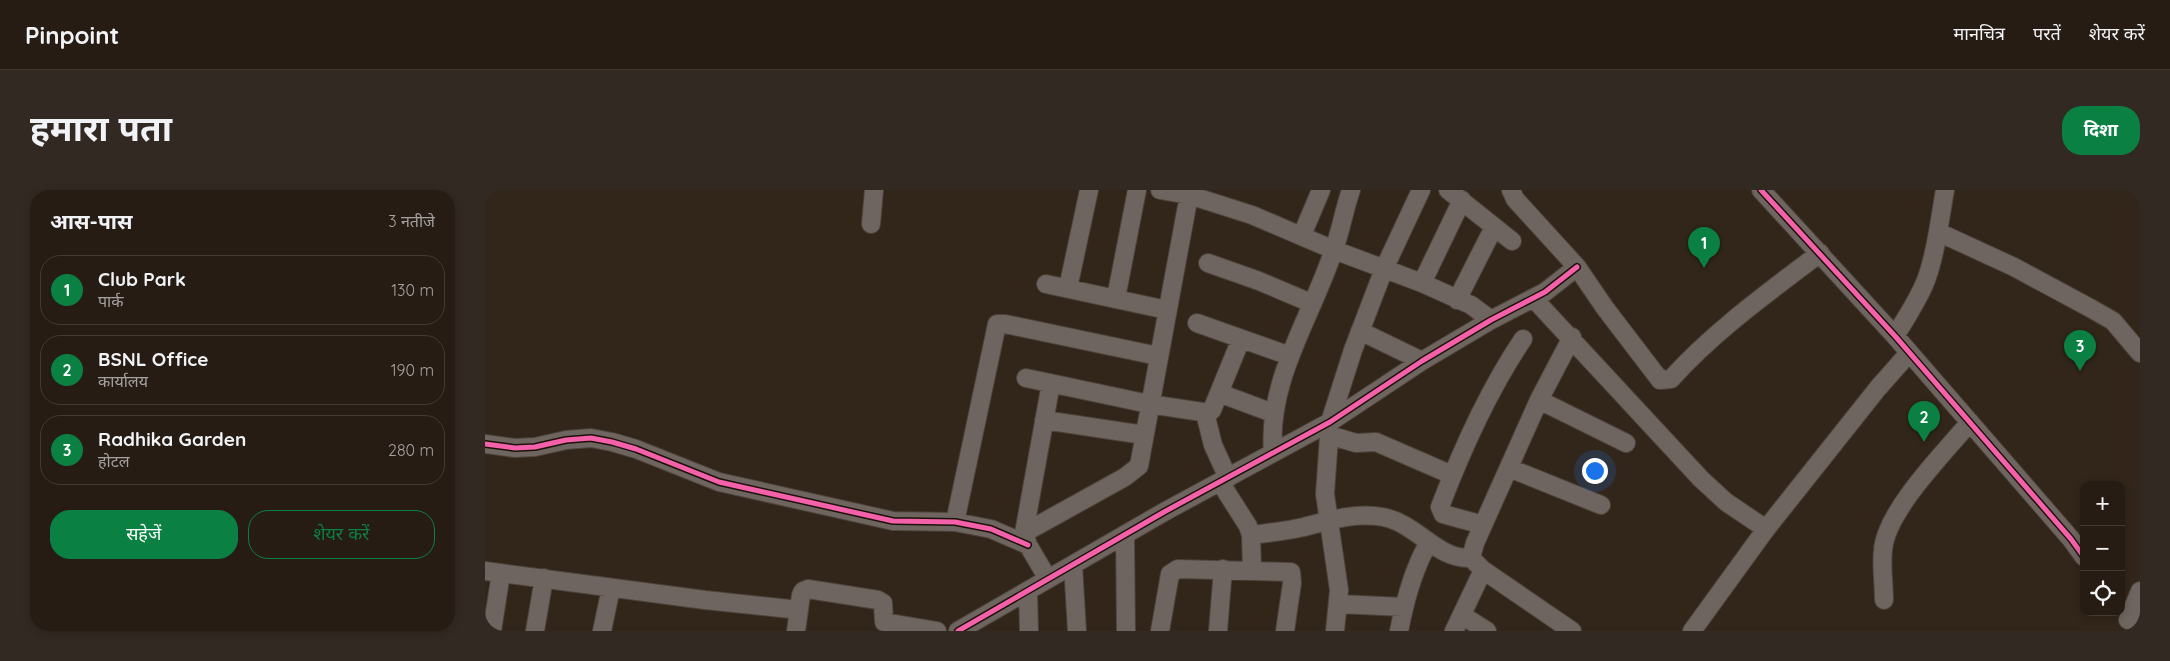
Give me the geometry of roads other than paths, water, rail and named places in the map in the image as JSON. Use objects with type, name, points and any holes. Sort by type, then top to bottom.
[{"type":"street","points":[[871,224],[874,190]]},
{"type":"street","points":[[1068,288],[1089,190]]},
{"type":"street","points":[[1116,298],[1137,190]]},
{"type":"street","points":[[1160,190],[1189,195],[1231,207],[1302,235],[1334,250],[1422,283],[1471,305],[1491,320]]},
{"type":"street","points":[[1302,235],[1321,190]]},
{"type":"street","points":[[1273,453],[1271,432],[1273,413],[1290,356],[1334,250],[1351,190]]},
{"type":"street","points":[[1335,631],[1339,590],[1327,520],[1325,487],[1329,429],[1360,331],[1384,269],[1421,190]]},
{"type":"street","points":[[1511,190],[1515,199],[1577,267],[1655,376],[1665,381],[1671,379],[1689,359],[1773,289],[1820,254]]},
{"type":"street","points":[[1761,190],[1895,336],[2080,551]]},
{"type":"street","points":[[1895,336],[1925,284],[1938,232],[1945,190]]},
{"type":"street","points":[[485,444],[515,448],[535,447],[566,440],[591,438],[636,449],[719,482],[858,514],[909,522],[955,522],[991,529],[1026,539],[1136,470],[1140,461],[1189,195]]},
{"type":"street","points":[[1422,283],[1455,195],[1512,241]]},
{"type":"street","points":[[1457,300],[1495,227]]},
{"type":"street","points":[[1938,232],[2014,267],[2092,308],[2118,326],[2140,353]]},
{"type":"street","points":[[1208,263],[1259,281],[1311,303]]},
{"type":"street","points":[[958,631],[985,623],[1028,591],[1125,535],[1273,453],[1329,429],[1422,361],[1491,320],[1534,299],[1577,267]]},
{"type":"street","points":[[1046,284],[1167,310]]},
{"type":"street","points":[[1534,299],[1572,337],[1701,479],[1726,502],[1766,529]]},
{"type":"street","points":[[1197,323],[1290,356]]},
{"type":"street","points":[[955,522],[997,324],[1005,324],[1158,356]]},
{"type":"street","points":[[1360,331],[1422,361]]},
{"type":"street","points":[[1487,631],[1458,623],[1477,564],[1475,543],[1539,400],[1572,337]]},
{"type":"street","points":[[1026,378],[1149,404],[1205,413],[1212,410],[1241,339]]},
{"type":"street","points":[[1483,525],[1443,514],[1441,511],[1452,476],[1491,392],[1523,339]]},
{"type":"street","points":[[1692,631],[1766,529],[1909,352]]},
{"type":"street","points":[[1048,579],[1026,539],[1051,383]]},
{"type":"street","points":[[1219,394],[1273,413]]},
{"type":"street","points":[[1539,400],[1626,442]]},
{"type":"street","points":[[1205,413],[1224,480],[1251,535],[1252,570]]},
{"type":"street","points":[[1044,420],[1144,435]]},
{"type":"street","points":[[1884,600],[1883,549],[1889,528],[1915,488],[1970,422]]},
{"type":"street","points":[[1329,429],[1357,443],[1376,442],[1452,476]]},
{"type":"street","points":[[1509,468],[1601,505]]},
{"type":"street","points":[[1251,535],[1303,527],[1327,520],[1371,515],[1385,517],[1404,524],[1443,551],[1477,564],[1572,631]]},
{"type":"street","points":[[1125,535],[1126,631]]},
{"type":"street","points":[[1399,631],[1404,607],[1421,555],[1429,542]]},
{"type":"street","points":[[1073,565],[1077,631]]},
{"type":"street","points":[[1160,631],[1170,574],[1178,569],[1223,569],[1291,572],[1292,583],[1285,631]]},
{"type":"street","points":[[1218,631],[1223,569]]},
{"type":"street","points":[[491,631],[493,572],[799,610]]},
{"type":"street","points":[[535,631],[544,578]]},
{"type":"street","points":[[607,630],[611,588]]},
{"type":"street","points":[[796,631],[801,595],[803,591],[808,589],[878,600],[883,603],[884,622],[937,631]]},
{"type":"street","points":[[1028,591],[1029,631]]},
{"type":"street","points":[[2128,621],[2140,591]]},
{"type":"street","points":[[1339,604],[1404,607]]},
{"type":"place","name":"Club Park","points":[[1704,268]]},
{"type":"place","name":"Radhika Garden","points":[[2080,371]]},
{"type":"place","name":"BSNL Office","points":[[1924,442]]}]
